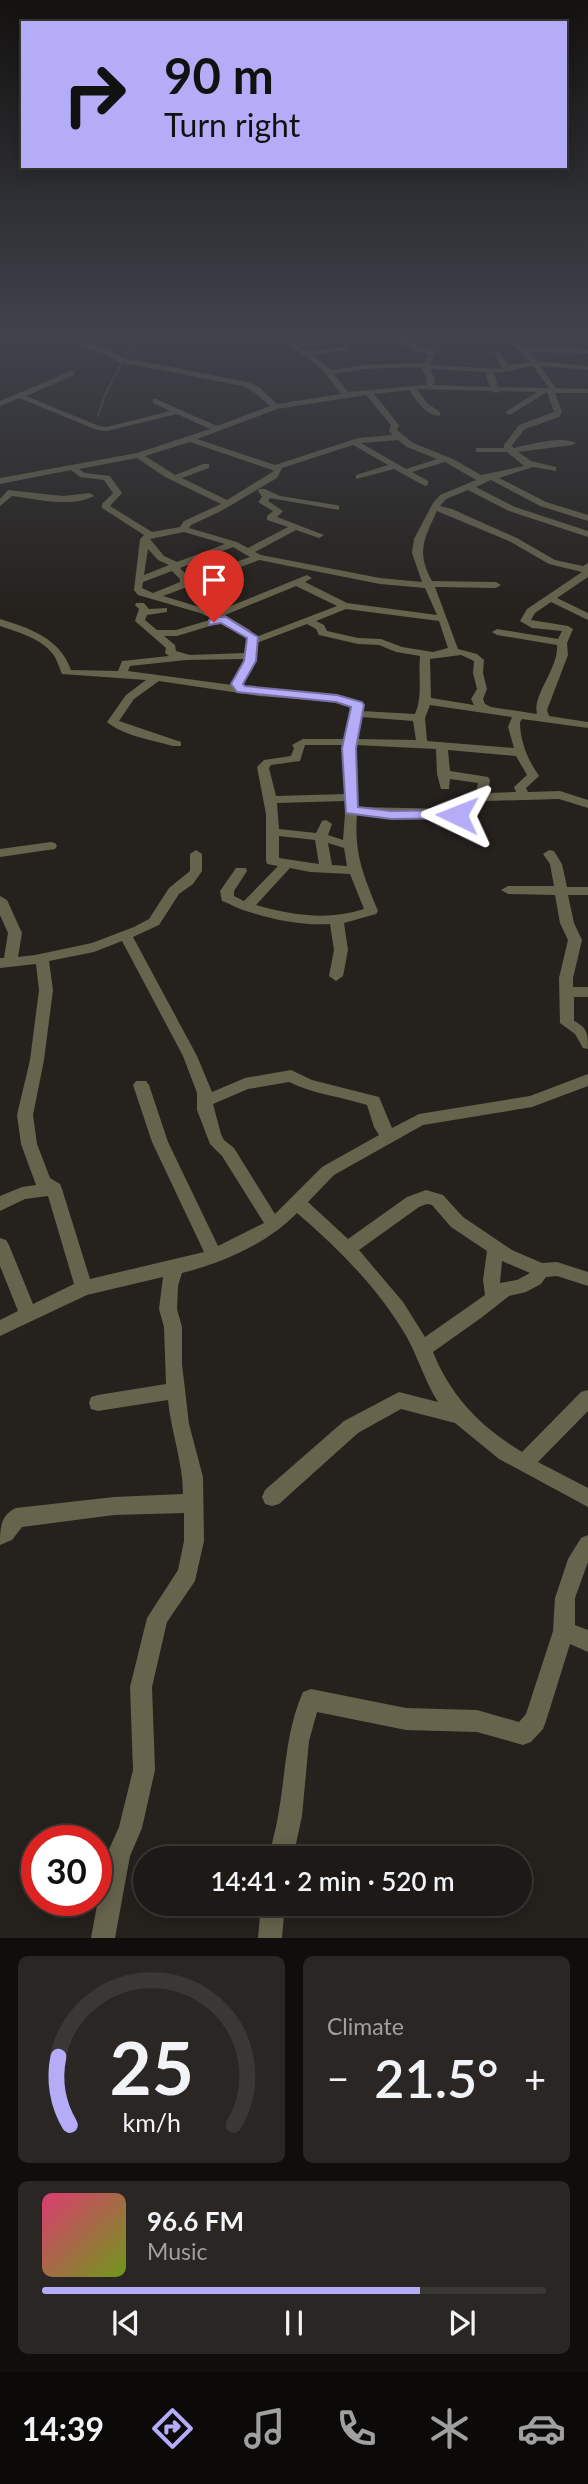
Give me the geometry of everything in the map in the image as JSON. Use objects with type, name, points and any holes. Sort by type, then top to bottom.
[{"type":"street","points":[[96,427],[113,427]]},
{"type":"street","points":[[394,427],[393,431],[410,445],[445,459],[480,478],[491,477],[543,505],[588,518]]},
{"type":"street","points":[[522,427],[508,445],[509,451],[528,463],[553,469]]},
{"type":"street","points":[[0,481],[138,455],[190,439],[215,428]]},
{"type":"street","points":[[190,439],[275,468],[354,442],[400,437]]},
{"type":"street","points":[[354,442],[425,482]]},
{"type":"street","points":[[479,450],[509,451],[539,448],[555,443],[572,443]]},
{"type":"street","points":[[138,455],[176,478],[227,502]]},
{"type":"street","points":[[407,471],[445,459]]},
{"type":"street","points":[[451,651],[453,648],[443,619],[422,572],[417,546],[443,497],[491,477],[529,467],[528,463]]},
{"type":"street","points":[[176,478],[206,466]]},
{"type":"street","points":[[359,477],[395,467]]},
{"type":"street","points":[[184,529],[187,523],[278,472],[275,468]]},
{"type":"street","points":[[57,480],[58,474],[69,470],[107,478],[118,493],[105,506],[147,537],[162,558],[175,565]]},
{"type":"street","points":[[257,484],[265,492],[336,508]]},
{"type":"street","points":[[468,486],[512,509],[588,534]]},
{"type":"street","points":[[265,492],[266,498],[262,502],[279,511]]},
{"type":"street","points":[[2,498],[62,499],[90,496]]},
{"type":"street","points":[[296,500],[270,518],[319,535]]},
{"type":"street","points":[[435,508],[449,511],[514,540],[552,562],[587,568],[587,573],[531,611],[525,621],[532,625],[568,629],[562,643],[563,655],[542,705],[545,719]]},
{"type":"street","points":[[247,552],[295,527]]},
{"type":"street","points":[[147,537],[184,529],[234,544],[258,557],[380,581],[496,585]]},
{"type":"street","points":[[147,537],[137,588],[153,597],[218,617],[244,630],[254,641]]},
{"type":"street","points":[[139,580],[175,565],[198,560],[234,544]]},
{"type":"street","points":[[153,597],[258,557]]},
{"type":"street","points":[[175,565],[174,569],[185,579],[185,583]]},
{"type":"street","points":[[158,633],[177,633],[218,617],[298,583],[318,568]]},
{"type":"street","points":[[298,583],[345,606],[443,619]]},
{"type":"street","points":[[550,598],[588,617]]},
{"type":"street","points":[[254,641],[345,606]]},
{"type":"street","points":[[163,610],[141,609],[140,621],[158,633],[171,647],[170,653],[190,658]]},
{"type":"street","points":[[308,620],[320,627],[323,633],[381,642],[400,650],[433,655]]},
{"type":"street","points":[[0,622],[52,645],[61,655],[66,672],[122,674],[351,701],[358,705],[349,742],[352,797],[349,833],[354,870],[371,911],[337,920],[304,920],[245,906],[228,898],[227,891],[241,872]]},
{"type":"street","points":[[497,632],[562,643]]},
{"type":"street","points":[[241,690],[237,684],[238,679],[245,673],[254,641]]},
{"type":"street","points":[[423,745],[419,733],[419,718],[426,701],[425,657],[451,651],[476,656],[479,660],[478,673],[482,689],[477,699],[480,706],[487,709]]},
{"type":"street","points":[[122,674],[126,663],[251,656]]},
{"type":"street","points":[[156,678],[130,697],[113,722],[177,744]]},
{"type":"street","points":[[426,701],[588,725]]},
{"type":"street","points":[[356,713],[419,718]]},
{"type":"street","points":[[519,715],[514,722],[516,743],[533,776],[520,787],[524,797]]},
{"type":"street","points":[[354,870],[272,861],[275,846],[269,783],[263,767],[268,762],[296,760],[300,747],[298,745],[303,743],[394,742],[522,754]]},
{"type":"street","points":[[351,810],[391,815],[425,813],[450,816],[475,809],[481,797],[484,780],[444,780],[442,745]]},
{"type":"street","points":[[481,797],[560,795],[588,804]]},
{"type":"street","points":[[270,800],[352,797]]},
{"type":"street","points":[[272,832],[323,831],[352,846]]},
{"type":"street","points":[[323,831],[326,869]]},
{"type":"street","points":[[0,853],[51,846]]},
{"type":"street","points":[[549,854],[556,864],[567,923],[575,940],[565,992],[567,1023],[580,1030],[588,1044]]},
{"type":"street","points":[[0,901],[15,933],[5,962],[94,947],[154,922],[174,891],[197,871],[196,855]]},
{"type":"street","points":[[245,906],[253,901],[288,863]]},
{"type":"street","points":[[508,890],[588,891]]},
{"type":"street","points":[[336,975],[335,968],[342,948],[336,931],[337,920]]},
{"type":"street","points":[[125,934],[190,1056],[218,1144],[228,1152],[274,1226]]},
{"type":"street","points":[[41,958],[46,990],[37,1060],[25,1115],[29,1144],[43,1182],[54,1189],[84,1288]]},
{"type":"street","points":[[565,992],[588,992]]},
{"type":"street","points":[[206,1101],[244,1084],[291,1076],[300,1078],[309,1085],[374,1101],[381,1116],[382,1127],[389,1136]]},
{"type":"street","points":[[0,1328],[84,1288],[214,1256],[274,1226],[328,1171],[419,1121],[532,1101],[588,1080]]},
{"type":"street","points":[[141,1085],[160,1142],[214,1256]]},
{"type":"street","points":[[0,1203],[22,1193],[54,1189]]},
{"type":"street","points":[[348,1249],[414,1202],[426,1197],[437,1200],[457,1222],[496,1250],[541,1270],[557,1269],[588,1279]]},
{"type":"street","points":[[298,1203],[348,1249],[379,1284],[422,1349],[433,1377],[461,1416],[478,1432],[524,1463],[588,1498]]},
{"type":"street","points":[[0,1245],[29,1315]]},
{"type":"street","points":[[494,1297],[492,1264],[496,1250]]},
{"type":"street","points":[[103,1938],[118,1856],[130,1828],[144,1770],[141,1687],[158,1618],[187,1574],[194,1541],[193,1477],[180,1424],[173,1364],[173,1326],[168,1309],[169,1286],[175,1267]]},
{"type":"street","points":[[422,1349],[505,1289],[520,1287],[535,1279],[541,1270]]},
{"type":"street","points":[[98,1403],[177,1390]]},
{"type":"street","points":[[524,1463],[588,1398]]},
{"type":"street","points":[[272,1497],[351,1427],[399,1400],[461,1416]]},
{"type":"street","points":[[0,1535],[5,1533],[16,1518],[27,1516],[38,1517],[114,1506],[195,1503]]},
{"type":"street","points":[[283,1846],[303,1716],[312,1700],[406,1719],[477,1721],[523,1734],[535,1721],[564,1631],[565,1598],[578,1559],[588,1545]]},
{"type":"street","points":[[564,1631],[588,1641]]},
{"type":"street","points":[[270,1938],[272,1916]]},
{"type":"route","points":[[214,622],[222,619],[253,637],[250,661],[245,673],[238,679],[237,684],[241,690],[337,699],[358,705],[349,748],[351,810],[391,815],[457,815]]}]
